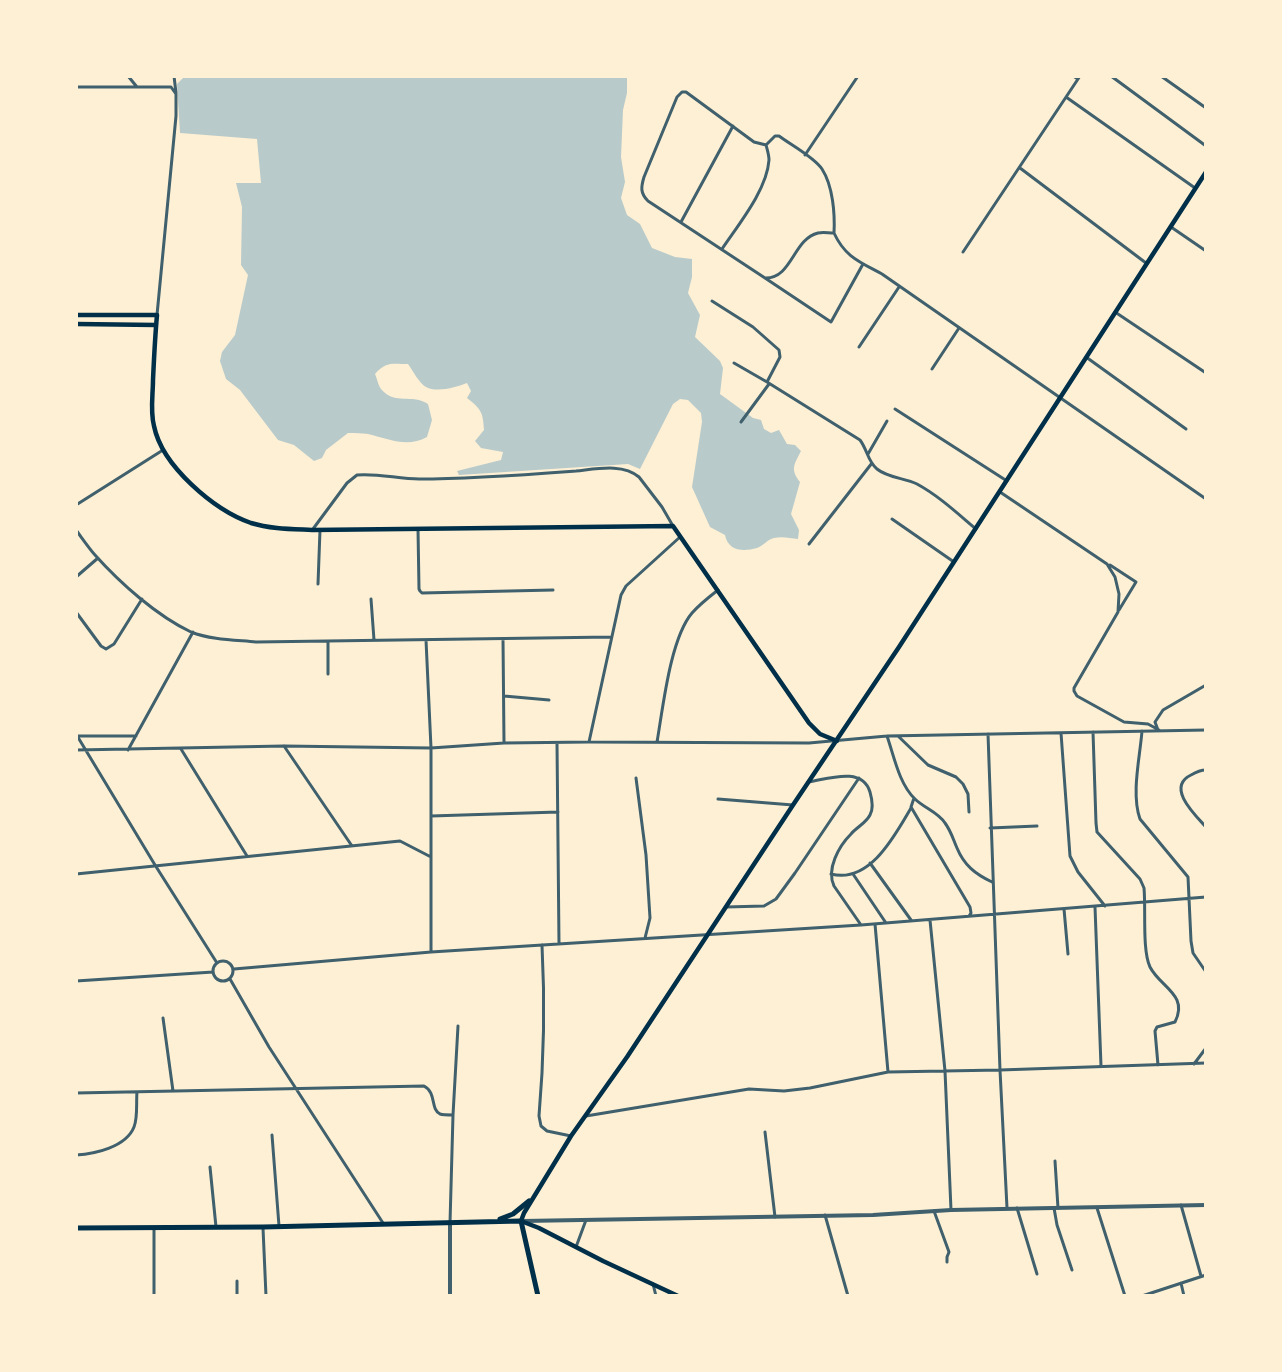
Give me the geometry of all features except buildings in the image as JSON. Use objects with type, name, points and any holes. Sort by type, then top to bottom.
[{"type":"main road","points":[[538,1296],[521,1221],[530,1201],[570,1136],[586,1116],[792,805],[837,741],[1206,172]]},
{"type":"main road","points":[[76,315],[157,315],[152,410],[154,427],[163,450],[177,470],[194,487],[212,501],[251,522],[272,528],[312,530],[674,526],[808,723],[820,734],[837,741]]},
{"type":"main road","points":[[76,324],[156,325]]},
{"type":"main road","points":[[489,1221],[507,1217],[530,1201]]},
{"type":"main road","points":[[76,1228],[216,1228],[521,1221],[678,1296]]},
{"type":"street","points":[[128,76],[137,87]]},
{"type":"street","points":[[157,315],[176,116],[174,76]]},
{"type":"street","points":[[805,155],[858,76]]},
{"type":"street","points":[[963,252],[1079,78],[1073,76]]},
{"type":"street","points":[[1111,76],[1206,146]]},
{"type":"street","points":[[1161,76],[1206,108]]},
{"type":"street","points":[[76,87],[171,87],[176,94]]},
{"type":"street","points":[[766,144],[754,142],[686,92],[679,94],[644,177],[641,190],[648,201],[831,322],[863,264]]},
{"type":"street","points":[[1066,97],[1195,188]]},
{"type":"street","points":[[680,222],[733,126]]},
{"type":"street","points":[[766,144],[772,137],[779,136],[822,168],[830,188],[835,221],[834,233],[846,253],[899,286],[1206,499]]},
{"type":"street","points":[[722,250],[757,195],[765,177],[769,159],[766,144]]},
{"type":"street","points":[[1020,168],[1146,264]]},
{"type":"street","points":[[1171,227],[1206,252]]},
{"type":"street","points":[[765,278],[781,274],[804,242],[810,237],[818,233],[834,233]]},
{"type":"street","points":[[859,347],[899,286]]},
{"type":"street","points":[[712,301],[753,328],[779,350],[780,357],[768,383],[741,422]]},
{"type":"street","points":[[1115,312],[1206,373]]},
{"type":"street","points":[[932,369],[960,328]]},
{"type":"street","points":[[1085,357],[1186,429]]},
{"type":"street","points":[[734,362],[848,431],[865,447],[872,463],[884,474],[914,482],[932,492],[976,529]]},
{"type":"street","points":[[895,409],[1006,481]]},
{"type":"street","points":[[867,454],[887,421]]},
{"type":"street","points":[[76,505],[163,450]]},
{"type":"street","points":[[808,544],[872,463]]},
{"type":"street","points":[[312,530],[347,483],[358,475],[417,479],[492,478],[595,469],[627,469],[634,473],[662,507],[674,526]]},
{"type":"street","points":[[1000,492],[1136,582],[1074,691],[1077,696],[1124,722],[1148,724],[1159,730]]},
{"type":"street","points":[[892,519],[954,562]]},
{"type":"street","points":[[418,529],[419,588],[422,593],[553,590]]},
{"type":"street","points":[[76,530],[98,558],[142,599],[169,619],[192,632],[221,638],[256,642],[611,637]]},
{"type":"street","points":[[318,584],[320,530]]},
{"type":"street","points":[[589,742],[618,602],[626,586],[681,537]]},
{"type":"street","points":[[76,577],[98,558]]},
{"type":"street","points":[[1107,564],[1112,570],[1118,587],[1118,612]]},
{"type":"street","points":[[657,742],[679,635],[692,613],[718,590]]},
{"type":"street","points":[[76,612],[101,646],[106,649],[114,644],[142,599]]},
{"type":"street","points":[[371,599],[374,640]]},
{"type":"street","points":[[128,750],[192,632]]},
{"type":"street","points":[[504,639],[504,743]]},
{"type":"street","points":[[426,640],[431,748],[432,952]]},
{"type":"street","points":[[328,641],[328,674]]},
{"type":"street","points":[[1159,730],[1155,722],[1163,710],[1206,685]]},
{"type":"street","points":[[504,696],[549,700]]},
{"type":"street","points":[[76,750],[284,746],[431,748],[504,743],[589,742],[808,743],[887,736],[1206,730]]},
{"type":"street","points":[[1142,731],[1137,782],[1137,810],[1140,819],[1146,827],[1188,877],[1193,953],[1206,972]]},
{"type":"street","points":[[1061,732],[1070,856],[1078,872],[1105,906]]},
{"type":"street","points":[[1093,732],[1096,823],[1098,832],[1140,879],[1144,888],[1146,950],[1149,965],[1179,1002],[1180,1012],[1175,1022],[1157,1026],[1155,1031],[1158,1065]]},
{"type":"street","points":[[988,734],[993,915],[1007,1208]]},
{"type":"street","points":[[77,735],[136,736]]},
{"type":"street","points":[[77,735],[155,865],[217,962]]},
{"type":"street","points":[[887,736],[903,781],[914,798],[944,821],[970,868],[978,876],[992,882]]},
{"type":"street","points":[[898,736],[928,765],[956,777],[964,784],[968,794],[969,812]]},
{"type":"street","points":[[557,743],[559,944]]},
{"type":"street","points":[[284,746],[352,846]]},
{"type":"street","points":[[181,749],[248,856]]},
{"type":"street","points":[[1206,770],[1201,770],[1184,778],[1180,784],[1180,791],[1206,826]]},
{"type":"street","points":[[808,782],[849,776],[859,778],[866,783],[869,790],[873,806],[871,813],[841,847],[836,855],[831,874],[834,886],[861,925]]},
{"type":"street","points":[[636,778],[646,855],[650,918],[645,938]]},
{"type":"street","points":[[726,907],[764,906],[776,899],[859,778]]},
{"type":"street","points":[[831,874],[845,876],[853,874],[870,863],[889,845],[911,807],[914,798]]},
{"type":"street","points":[[718,799],[792,805]]},
{"type":"street","points":[[911,807],[970,907],[971,913],[969,917]]},
{"type":"street","points":[[431,816],[558,812]]},
{"type":"street","points":[[990,828],[1037,826]]},
{"type":"street","points":[[76,874],[400,841],[431,857]]},
{"type":"street","points":[[870,863],[911,921]]},
{"type":"street","points":[[853,874],[886,923]]},
{"type":"street","points":[[234,970],[432,952],[861,925],[1206,897]]},
{"type":"street","points":[[1095,907],[1101,1066]]},
{"type":"street","points":[[1064,910],[1068,954]]},
{"type":"street","points":[[930,920],[945,1071],[951,1210]]},
{"type":"street","points":[[875,924],[888,1072]]},
{"type":"street","points":[[542,945],[544,1030],[539,1116],[541,1126],[548,1131],[570,1136]]},
{"type":"street","points":[[217,962],[227,961],[234,970]]},
{"type":"street","points":[[217,962],[213,972],[215,976],[220,981],[230,979]]},
{"type":"street","points":[[230,979],[234,970]]},
{"type":"street","points":[[76,981],[213,972]]},
{"type":"street","points":[[230,979],[269,1047],[383,1223]]},
{"type":"street","points":[[163,1018],[173,1091]]},
{"type":"street","points":[[450,1296],[453,1115],[458,1026]]},
{"type":"street","points":[[1194,1064],[1206,1048]]},
{"type":"street","points":[[586,1116],[749,1089],[784,1091],[810,1088],[888,1072],[911,1070],[1000,1070],[1206,1063]]},
{"type":"street","points":[[76,1093],[424,1086],[432,1092],[436,1110],[440,1114],[453,1115]]},
{"type":"street","points":[[76,1155],[89,1154],[109,1148],[121,1141],[130,1132],[135,1121],[137,1092]]},
{"type":"street","points":[[765,1132],[775,1217]]},
{"type":"street","points":[[272,1135],[279,1226]]},
{"type":"street","points":[[1055,1161],[1057,1225],[1072,1270]]},
{"type":"street","points":[[210,1167],[216,1228]]},
{"type":"street","points":[[521,1221],[873,1215],[1007,1208],[1206,1205]]},
{"type":"street","points":[[1181,1206],[1201,1276]]},
{"type":"street","points":[[1017,1208],[1037,1274]]},
{"type":"street","points":[[1097,1208],[1125,1296]]},
{"type":"street","points":[[934,1211],[949,1252],[947,1262]]},
{"type":"street","points":[[825,1216],[848,1296]]},
{"type":"street","points":[[576,1247],[586,1220]]},
{"type":"street","points":[[263,1227],[266,1296]]},
{"type":"street","points":[[154,1228],[154,1296]]},
{"type":"street","points":[[1142,1296],[1206,1274]]},
{"type":"street","points":[[237,1281],[237,1296]]},
{"type":"street","points":[[1181,1283],[1184,1296]]},
{"type":"street","points":[[653,1284],[656,1296]]},
{"type":"shaded area","points":[[185,76],[627,76],[621,157],[625,182],[621,198],[627,215],[640,224],[652,248],[675,257],[692,259],[692,277],[688,293],[700,315],[695,337],[720,361],[723,368],[720,394],[753,418],[761,420],[764,429],[771,433],[779,430],[787,444],[795,445],[801,451],[794,467],[795,474],[800,482],[791,514],[799,530],[798,539],[774,538],[757,548],[742,550],[733,547],[729,544],[725,535],[710,527],[692,487],[702,422],[701,413],[688,400],[680,399],[673,404],[640,469],[628,464],[459,475],[457,471],[501,460],[503,452],[481,448],[475,441],[484,430],[483,419],[478,408],[467,398],[471,391],[467,383],[447,389],[431,389],[421,383],[408,364],[394,364],[386,365],[375,374],[379,386],[386,394],[392,397],[416,399],[428,404],[432,420],[427,437],[412,442],[405,442],[368,434],[348,433],[326,450],[322,458],[314,461],[294,445],[278,440],[240,390],[226,379],[220,361],[222,352],[235,335],[248,275],[241,265],[242,207],[236,183],[261,183],[257,139],[180,133],[177,84]]}]
